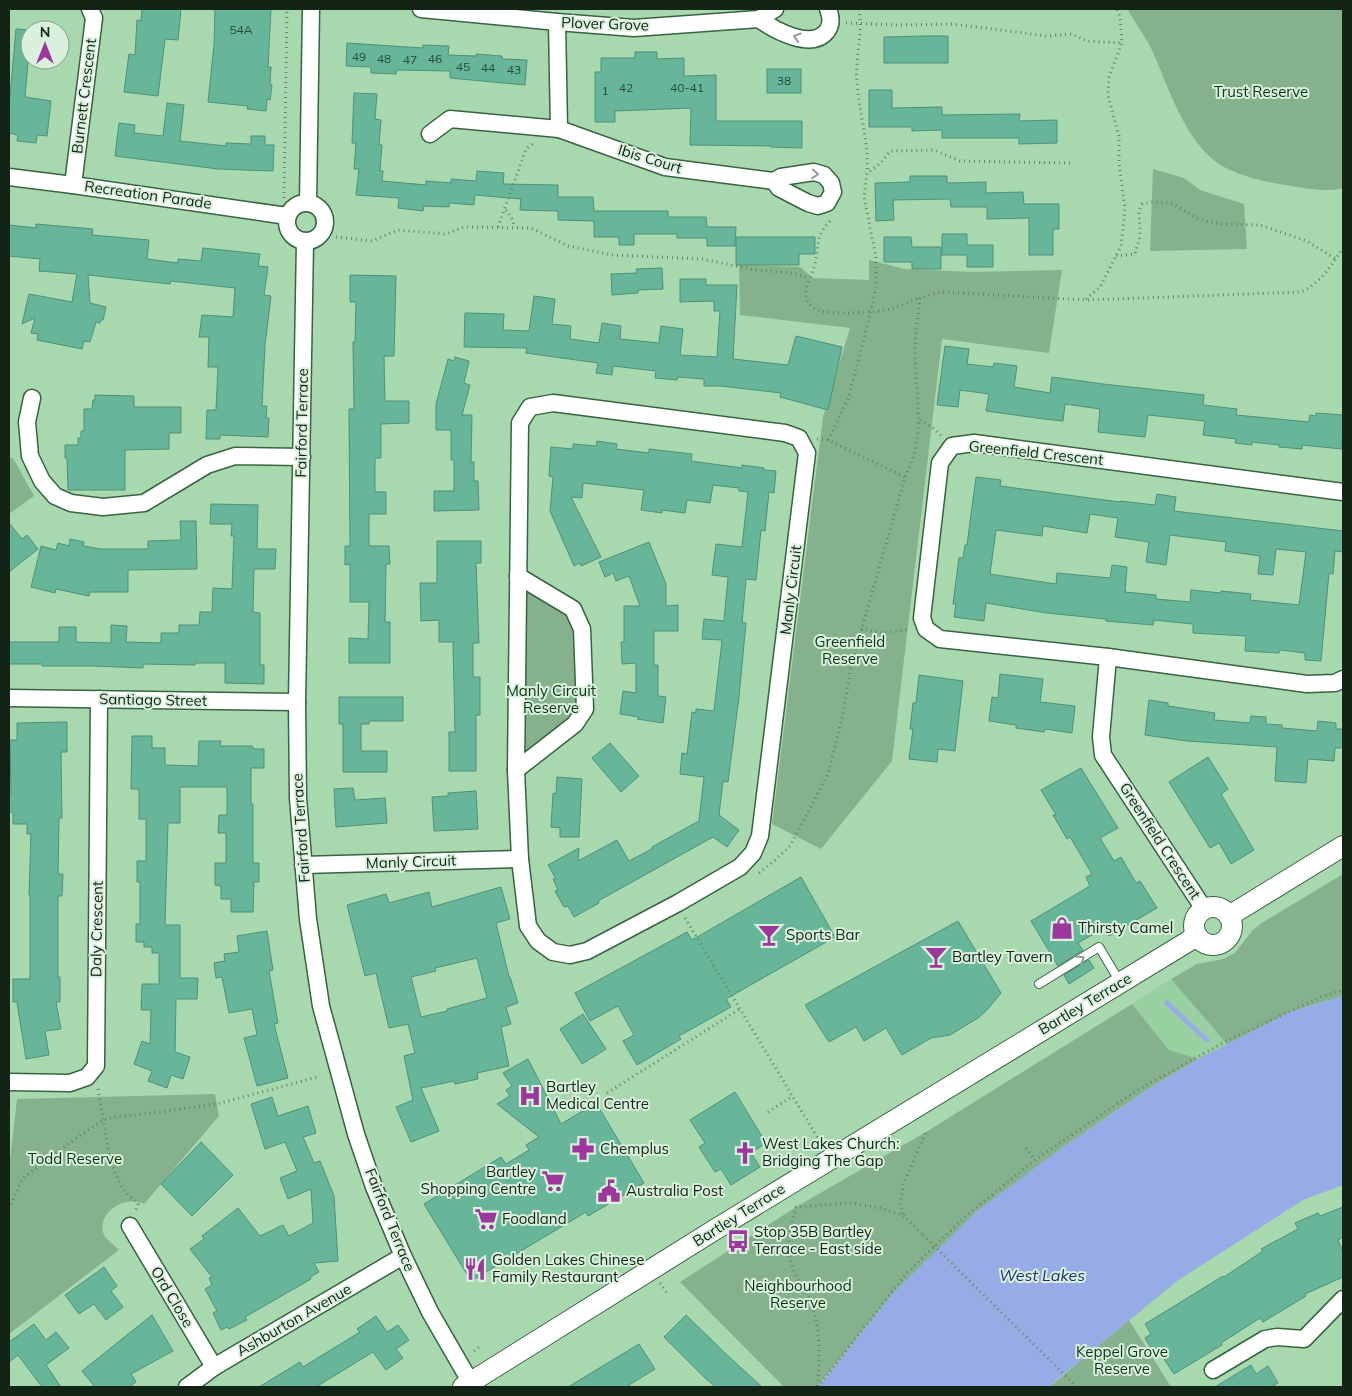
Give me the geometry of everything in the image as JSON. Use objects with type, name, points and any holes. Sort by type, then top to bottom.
[{"type":"street","name":"Burnett Crescent","points":[[73,184],[94,18],[90,9]]},
{"type":"street","points":[[308,203],[311,9]]},
{"type":"street","name":"Plover Grove","points":[[421,9],[634,28],[759,19],[775,9]]},
{"type":"street","points":[[759,19],[797,38],[809,40],[819,38],[825,34],[829,16]]},
{"type":"street","points":[[557,22],[559,129]]},
{"type":"street","name":"Ibis Court","points":[[430,134],[450,119],[541,126],[559,129],[665,166],[774,181]]},
{"type":"street","name":"Recreation Parade","points":[[9,177],[73,184],[287,216]]},
{"type":"street","points":[[308,203],[320,208],[325,222],[320,234],[314,239],[305,241],[296,238],[290,232],[287,226],[287,216],[294,206],[308,203]]},
{"type":"street","name":"Fairford Terrace","points":[[305,241],[297,702],[298,798],[308,919],[321,1006],[356,1134],[374,1187],[403,1256],[467,1385]]},
{"type":"street","points":[[32,398],[27,422],[30,456],[42,481],[55,496],[71,503],[103,507],[144,502],[207,465],[235,456],[302,456]]},
{"type":"street","name":"Manly Circuit","points":[[553,403],[785,433],[799,438],[807,453],[760,836],[753,853],[740,867],[678,903],[587,950],[570,954],[553,952],[538,941],[528,926],[520,859],[516,770],[518,576],[520,423],[530,406],[553,403]]},
{"type":"street","name":"Greenfield Crescent","points":[[924,624],[922,618],[940,463],[952,446],[974,443],[1343,492]]},
{"type":"street","points":[[516,770],[574,724],[585,709],[582,628],[573,609],[518,576]]},
{"type":"street","points":[[924,624],[926,629],[940,639],[1108,657],[1307,684],[1336,683],[1343,679]]},
{"type":"street","name":"Greenfield Crescent","points":[[1108,657],[1101,737],[1104,754],[1204,909]]},
{"type":"street","name":"Santiago Street","points":[[9,698],[297,702]]},
{"type":"street","name":"Daly Crescent","points":[[9,1082],[70,1082],[88,1077],[96,1066],[98,698]]},
{"type":"street","points":[[1229,916],[1343,846]]},
{"type":"street","name":"Manly Circuit","points":[[303,865],[520,859]]},
{"type":"street","points":[[1216,907],[1222,909],[1229,916],[1232,931],[1225,941],[1219,944],[1206,944],[1197,936],[1194,924],[1196,918],[1204,909],[1216,907]]},
{"type":"street","name":"Bartley Terrace","points":[[467,1385],[716,1228],[1197,936]]},
{"type":"street","name":"Ord Close","points":[[130,1226],[214,1367]]},
{"type":"street","name":"Ashburton Avenue","points":[[188,1387],[214,1367],[403,1256]]},
{"type":"street","points":[[1213,1370],[1265,1339],[1277,1337],[1304,1338],[1343,1299]]},
{"type":"lane","points":[[1039,984],[1099,947],[1121,982]]},
{"type":"path","points":[[284,198],[287,9]]},
{"type":"path","points":[[828,440],[848,398],[876,286],[876,257],[864,197],[868,160],[866,138],[857,84],[856,66],[861,24],[859,9]]},
{"type":"path","points":[[1086,300],[1100,286],[1121,246],[1125,208],[1119,164],[1119,136],[1108,96],[1109,76],[1122,43],[1120,16],[1117,9]]},
{"type":"path","points":[[829,16],[861,24],[953,24],[1047,36],[1072,34],[1087,41],[1122,43]]},
{"type":"path","points":[[498,227],[526,149],[540,138],[541,126]]},
{"type":"path","points":[[866,173],[881,163],[890,150],[934,150],[960,161],[1072,163]]},
{"type":"path","points":[[1116,256],[1135,254],[1140,236],[1139,211],[1142,204],[1152,202],[1171,203],[1200,220],[1221,224],[1260,225],[1307,241],[1336,259]]},
{"type":"path","points":[[506,209],[513,220],[514,227]]},
{"type":"path","points":[[834,216],[822,229],[818,240],[817,256],[805,294],[809,304],[817,310],[830,312],[871,311],[891,309],[920,298]]},
{"type":"path","points":[[336,236],[372,240],[398,230],[446,234],[464,227],[531,228],[568,246],[613,254],[702,259],[755,270],[793,273],[810,278]]},
{"type":"path","points":[[920,420],[932,427],[952,446]]},
{"type":"path","points":[[799,438],[828,440],[905,476]]},
{"type":"path","points":[[861,629],[882,633],[908,629],[924,624]]},
{"type":"path","points":[[755,876],[775,860]]},
{"type":"path","points":[[688,912],[683,915],[819,1140]]},
{"type":"path","points":[[818,1387],[906,1274],[964,1217],[1035,1160],[1136,1090],[1230,1039],[1321,997],[1343,990]]},
{"type":"path","points":[[608,1093],[740,1009]]},
{"type":"path","points":[[9,1209],[22,1179],[75,1138],[103,1120],[114,1116],[154,1113],[222,1103],[317,1077]]},
{"type":"path","points":[[98,1088],[109,1154],[115,1172],[123,1190],[138,1204]]},
{"type":"path","points":[[768,1112],[793,1096]]},
{"type":"path","points":[[903,1215],[900,1205],[903,1185],[926,1132]]},
{"type":"path","points":[[1026,1148],[1035,1160]]},
{"type":"path","points":[[818,1387],[819,1332],[812,1303],[797,1277],[789,1257],[790,1230],[796,1206],[850,1203],[880,1208],[903,1215],[1077,1387]]},
{"type":"path","points":[[659,1282],[668,1295]]},
{"type":"path","points":[[474,1350],[479,1347]]},
{"type":"shaded area","points":[[1171,979],[1228,1045],[1198,1059],[1169,1050],[1132,1004]]},
{"type":"green space","name":"Trust Reserve","points":[[1127,9],[1343,9],[1343,188],[1315,190],[1262,181],[1231,171],[1210,157],[1199,145],[1180,114],[1151,48]]},
{"type":"green space","points":[[1153,169],[1184,178],[1200,190],[1244,204],[1247,249],[1150,251]]},
{"type":"green space","name":"Greenfield Reserve","points":[[869,260],[905,269],[973,272],[1062,270],[1049,353],[942,339],[892,761],[821,849],[772,824],[823,417],[850,328],[740,315],[739,265],[800,267],[813,278],[869,280]]},
{"type":"green space","points":[[9,458],[13,458],[34,496],[9,514]]},
{"type":"green space","name":"Manly Circuit Reserve","points":[[518,576],[573,609],[585,709],[516,770]]},
{"type":"green space","points":[[1343,874],[1343,996],[1292,1011],[1228,1045],[1171,979],[1197,964],[1223,959],[1235,953],[1260,924]]},
{"type":"green space","name":"Neighbourhood Reserve","points":[[1132,1004],[1169,1050],[1198,1059],[1148,1089],[1059,1150],[894,1292],[817,1387],[784,1387],[680,1282],[796,1207],[926,1132]]},
{"type":"green space","name":"Todd Reserve","points":[[215,1094],[219,1116],[144,1204],[128,1202],[121,1204],[108,1213],[102,1227],[104,1235],[119,1250],[9,1334],[9,1169],[17,1099]]},
{"type":"green space","name":"Keppel Grove Reserve","points":[[1129,1320],[1171,1387],[1050,1387],[1054,1383]]},
{"type":"water","name":"West Lakes","points":[[1343,996],[1343,1185],[1303,1200],[1177,1281],[1050,1387],[818,1387],[894,1292],[977,1211],[1059,1150],[1148,1089],[1198,1059],[1292,1011]]},
{"type":"building","points":[[142,9],[181,9],[178,40],[165,39],[158,96],[124,92],[129,54],[135,55],[137,20],[141,21]]},
{"type":"building","points":[[215,9],[271,9],[268,67],[271,67],[270,84],[272,85],[270,100],[267,99],[266,111],[247,109],[248,106],[208,102],[214,45]]},
{"type":"building","points":[[16,29],[20,29],[20,70],[27,70],[25,97],[51,101],[47,136],[37,135],[36,143],[17,141],[18,135],[9,133],[9,107]]},
{"type":"building","points":[[948,36],[948,63],[884,63],[884,37]]},
{"type":"building","points":[[347,43],[423,48],[423,45],[449,46],[448,55],[476,56],[476,54],[502,56],[502,59],[527,60],[525,85],[450,78],[450,71],[397,70],[396,74],[371,73],[371,67],[346,66]]},
{"type":"building","points":[[635,52],[657,52],[657,59],[684,58],[684,76],[716,75],[716,121],[802,121],[802,148],[690,145],[691,108],[615,111],[615,122],[595,122],[595,72],[601,72],[601,58],[635,58]]},
{"type":"building","points":[[767,69],[801,69],[801,93],[767,93]]},
{"type":"building","points":[[869,90],[892,90],[892,108],[942,107],[942,115],[1020,114],[1019,121],[1057,120],[1057,143],[1019,144],[1019,138],[942,138],[942,130],[912,131],[912,127],[869,127]]},
{"type":"building","points":[[354,93],[377,94],[375,119],[381,120],[379,145],[382,145],[380,171],[383,171],[382,181],[426,185],[426,181],[451,183],[451,179],[476,181],[477,171],[504,173],[503,184],[558,185],[558,197],[593,197],[594,211],[668,211],[668,217],[706,217],[707,227],[736,227],[735,246],[707,246],[707,238],[677,238],[677,234],[634,234],[634,245],[619,245],[619,237],[594,237],[594,221],[558,220],[558,211],[520,210],[521,199],[475,195],[474,205],[449,203],[449,207],[424,206],[423,211],[398,208],[399,198],[356,195],[359,169],[354,169],[356,143],[352,143]]},
{"type":"building","points":[[167,103],[184,105],[180,141],[226,146],[226,143],[251,144],[251,136],[265,136],[265,145],[274,145],[273,171],[218,169],[115,156],[119,123],[135,125],[134,133],[163,136]]},
{"type":"building","points":[[910,176],[947,176],[947,183],[986,182],[986,193],[1023,192],[1024,204],[1059,204],[1059,229],[1053,229],[1053,255],[1029,255],[1029,218],[987,219],[987,207],[951,207],[950,199],[893,200],[894,220],[876,221],[875,183],[910,182]]},
{"type":"building","points":[[36,224],[93,229],[92,235],[149,240],[147,259],[178,263],[178,259],[201,261],[203,248],[260,254],[258,266],[268,267],[264,295],[271,296],[265,345],[262,406],[267,406],[266,418],[269,418],[268,437],[220,435],[220,439],[206,439],[207,410],[216,410],[218,367],[208,367],[209,337],[199,337],[202,315],[233,317],[235,288],[171,281],[170,284],[88,275],[90,303],[106,307],[103,320],[100,323],[96,322],[90,342],[84,341],[82,349],[37,340],[38,334],[31,333],[35,318],[22,324],[29,294],[72,302],[77,274],[39,271],[40,259],[9,256],[9,225],[36,228]]},
{"type":"building","points":[[942,234],[967,234],[967,245],[993,245],[993,267],[967,267],[967,255],[942,255]]},
{"type":"building","points":[[736,237],[815,237],[815,254],[799,254],[799,265],[736,265]]},
{"type":"building","points":[[884,237],[911,237],[912,247],[941,247],[941,269],[912,269],[912,262],[884,262]]},
{"type":"building","points":[[662,268],[663,289],[638,290],[638,293],[612,295],[611,274],[637,273],[636,269]]},
{"type":"building","points":[[350,275],[396,276],[394,356],[384,356],[385,401],[409,401],[409,423],[381,424],[381,458],[375,458],[375,492],[386,492],[386,514],[369,514],[369,546],[389,546],[390,564],[386,564],[385,622],[390,622],[390,663],[349,663],[349,638],[368,639],[369,602],[350,602],[350,564],[345,565],[345,546],[350,546],[349,409],[354,409],[353,342],[355,342],[356,302],[350,302]]},
{"type":"building","points":[[680,279],[706,279],[706,285],[737,285],[733,359],[788,365],[796,336],[842,347],[828,410],[780,397],[781,393],[721,386],[704,386],[704,379],[678,377],[677,380],[655,378],[656,371],[613,366],[612,375],[596,373],[598,363],[526,353],[527,348],[464,347],[465,313],[504,314],[503,330],[529,331],[534,296],[555,299],[552,324],[571,326],[570,339],[599,343],[602,323],[621,326],[620,339],[659,343],[661,326],[683,329],[680,355],[717,357],[720,311],[714,311],[714,301],[680,302]]},
{"type":"building","points":[[945,346],[969,349],[967,364],[993,367],[994,363],[1017,366],[1014,387],[1050,393],[1052,377],[1204,395],[1203,405],[1237,409],[1236,415],[1309,422],[1310,415],[1316,416],[1316,413],[1343,415],[1342,449],[1302,445],[1302,449],[1252,442],[1252,445],[1235,443],[1236,439],[1203,435],[1205,421],[1148,415],[1145,437],[1098,432],[1100,409],[1065,404],[1063,421],[1044,419],[986,411],[989,394],[960,390],[958,407],[937,405]]},
{"type":"building","points":[[455,357],[469,361],[464,383],[470,385],[462,415],[472,415],[471,462],[474,462],[474,481],[478,481],[479,510],[434,511],[434,491],[454,491],[454,460],[451,460],[451,430],[436,430],[436,404],[448,359],[454,361]]},
{"type":"building","points":[[95,395],[134,396],[134,407],[181,407],[181,433],[169,433],[169,449],[125,450],[125,490],[68,490],[65,445],[78,445],[81,431],[84,431],[84,409],[92,409]]},
{"type":"building","points":[[597,441],[617,444],[616,449],[649,453],[649,449],[692,454],[691,461],[742,468],[742,465],[776,471],[774,493],[769,492],[765,531],[761,530],[756,580],[746,579],[742,623],[746,623],[739,697],[728,782],[723,781],[719,815],[739,830],[727,847],[713,837],[598,901],[599,903],[574,917],[568,906],[564,907],[555,891],[558,890],[553,879],[556,879],[548,865],[579,848],[578,861],[617,840],[629,861],[699,821],[704,777],[680,774],[682,753],[687,754],[692,712],[696,713],[696,709],[714,711],[722,640],[702,639],[704,619],[724,621],[728,577],[712,575],[716,544],[742,547],[748,492],[739,491],[739,488],[713,485],[710,503],[687,500],[685,513],[662,510],[662,513],[641,510],[644,490],[583,483],[582,498],[571,497],[601,557],[581,566],[580,563],[574,566],[550,511],[553,477],[549,476],[551,447],[573,449],[573,444],[596,446]]},
{"type":"building","points":[[976,477],[1001,480],[1000,486],[1120,502],[1155,505],[1157,494],[1176,497],[1174,511],[1343,531],[1343,552],[1335,551],[1333,574],[1329,573],[1321,661],[1305,660],[1305,653],[1280,650],[1279,653],[1245,651],[1246,636],[1193,633],[1193,624],[1154,620],[1153,625],[1106,621],[1106,619],[1047,613],[986,603],[984,621],[954,617],[956,604],[953,604],[959,558],[963,558],[965,545],[967,545]],"holes":[[[1090,514],[1118,518],[1115,537],[1149,542],[1146,562],[1166,565],[1170,535],[1226,542],[1225,551],[1260,556],[1258,574],[1273,575],[1276,549],[1306,552],[1299,605],[1250,600],[1251,594],[1221,591],[1221,593],[1191,590],[1190,602],[1156,599],[1156,595],[1125,592],[1127,567],[1112,565],[1110,578],[1057,573],[1056,584],[990,574],[996,530],[1042,536],[1043,526],[1087,533]]]},
{"type":"building","points":[[211,504],[258,505],[257,549],[276,549],[275,569],[254,569],[253,612],[260,613],[260,665],[264,665],[264,684],[225,683],[225,663],[195,663],[195,665],[143,664],[143,668],[9,664],[9,642],[59,642],[59,627],[76,627],[76,642],[111,643],[111,625],[127,626],[126,642],[161,643],[161,633],[179,633],[179,625],[199,625],[200,612],[212,612],[213,588],[232,589],[234,536],[231,536],[232,524],[210,524]]},
{"type":"building","points":[[180,521],[196,521],[197,569],[128,570],[128,592],[90,592],[89,596],[56,589],[55,593],[31,587],[41,546],[56,550],[58,543],[69,546],[70,539],[84,542],[83,546],[101,549],[148,549],[148,541],[181,540]]},
{"type":"building","points":[[9,523],[22,539],[27,535],[38,549],[9,572]]},
{"type":"building","points":[[437,541],[481,541],[481,563],[476,563],[479,643],[473,643],[473,677],[480,677],[480,715],[476,715],[476,771],[449,771],[449,732],[455,732],[453,642],[439,642],[439,620],[421,621],[420,583],[437,583]]},
{"type":"building","points":[[649,542],[666,584],[666,606],[678,605],[678,631],[654,631],[654,665],[658,665],[658,696],[666,697],[663,723],[620,714],[623,691],[636,693],[636,663],[622,664],[621,642],[624,642],[624,606],[640,606],[629,576],[616,581],[613,573],[605,577],[599,562]]},
{"type":"building","points":[[1000,674],[1043,679],[1040,702],[1075,706],[1072,733],[1045,729],[1044,732],[1016,728],[1016,725],[989,721],[992,697],[998,698]]},
{"type":"building","points":[[919,675],[963,681],[955,751],[938,749],[937,762],[909,759],[913,729],[910,729],[913,703],[916,703]]},
{"type":"building","points":[[339,697],[403,697],[403,721],[369,721],[369,724],[361,724],[361,751],[387,751],[387,772],[343,772],[343,724],[339,724]]},
{"type":"building","points":[[1149,700],[1168,703],[1168,706],[1215,713],[1214,720],[1250,723],[1251,716],[1266,717],[1266,724],[1282,725],[1282,728],[1317,731],[1318,721],[1336,723],[1336,729],[1343,729],[1343,748],[1335,748],[1334,761],[1308,759],[1306,783],[1275,781],[1277,747],[1187,741],[1145,735]]},
{"type":"building","points":[[67,722],[67,752],[61,752],[62,818],[59,818],[58,874],[63,874],[62,896],[58,896],[58,977],[60,977],[60,1002],[56,1002],[61,1029],[45,1031],[49,1055],[26,1059],[17,1002],[13,1002],[13,979],[30,979],[29,895],[31,834],[27,834],[27,824],[13,824],[13,812],[9,812],[9,795],[11,795],[10,740],[17,740],[17,723]]},
{"type":"building","points":[[132,736],[152,736],[152,748],[165,748],[165,765],[198,766],[199,741],[221,741],[220,746],[252,746],[254,749],[264,749],[264,768],[251,768],[253,863],[259,863],[259,882],[254,882],[253,912],[231,912],[231,899],[221,899],[221,886],[215,885],[215,863],[226,863],[226,833],[218,833],[219,815],[227,815],[227,787],[180,787],[180,823],[168,823],[165,925],[180,925],[180,978],[198,978],[197,999],[176,999],[175,1052],[190,1057],[183,1079],[171,1075],[167,1088],[148,1081],[152,1071],[134,1064],[142,1041],[150,1044],[151,1010],[141,1010],[142,984],[159,984],[159,953],[152,953],[152,947],[144,947],[144,942],[136,942],[136,924],[140,924],[140,882],[137,882],[137,861],[146,861],[146,819],[139,819],[139,789],[131,789]]},
{"type":"building","points":[[610,743],[639,776],[621,792],[592,758]]},
{"type":"building","points":[[1208,757],[1228,789],[1221,794],[1254,850],[1231,864],[1219,843],[1210,848],[1169,782]]},
{"type":"building","points":[[1081,768],[1118,828],[1100,838],[1114,861],[1121,857],[1136,883],[1140,881],[1157,908],[1109,936],[1104,928],[1078,943],[1083,950],[1058,966],[1031,921],[1090,886],[1086,877],[1092,874],[1070,837],[1067,839],[1053,815],[1056,815],[1041,790]]},
{"type":"building","points":[[557,777],[582,779],[579,837],[560,837],[560,828],[551,827],[553,793],[556,794]]},
{"type":"building","points":[[353,788],[355,800],[385,798],[387,823],[336,827],[334,789]]},
{"type":"building","points":[[476,791],[478,829],[434,831],[432,797],[448,796],[448,793]]},
{"type":"building","points":[[801,877],[835,937],[726,999],[731,1007],[679,1036],[681,1039],[637,1065],[623,1041],[634,1035],[618,1006],[590,1021],[575,993],[687,932],[692,940]]},
{"type":"building","points":[[501,887],[510,919],[496,923],[509,977],[518,1003],[506,1007],[511,1024],[501,1027],[509,1066],[477,1073],[478,1079],[455,1084],[454,1081],[421,1088],[439,1131],[411,1142],[396,1107],[413,1100],[404,1056],[415,1053],[408,1024],[389,1028],[376,973],[365,976],[347,905],[386,894],[389,903],[429,892],[432,907]],"holes":[[[477,958],[487,998],[421,1017],[411,977],[436,971],[435,968]]]},
{"type":"building","name":"Bartley Tavern","points":[[958,921],[1001,993],[987,1010],[978,1018],[950,1035],[931,1038],[902,1055],[886,1028],[864,1041],[856,1027],[829,1042],[805,1005]]},
{"type":"building","points":[[267,931],[273,970],[269,971],[278,1023],[274,1024],[288,1078],[257,1086],[244,1038],[257,1035],[252,1009],[229,1013],[222,977],[216,978],[214,963],[225,961],[224,954],[239,952],[237,936]]},
{"type":"building","points":[[1089,960],[1094,968],[1069,984],[1064,975]]},
{"type":"building","points":[[583,1014],[606,1049],[582,1064],[560,1029]]},
{"type":"building","points":[[528,1059],[561,1124],[596,1103],[644,1183],[588,1216],[586,1212],[471,1281],[424,1204],[501,1157],[506,1164],[529,1150],[526,1145],[539,1137],[497,1104],[510,1096],[506,1090],[512,1086],[503,1073]]},
{"type":"building","points":[[735,1092],[766,1143],[751,1153],[760,1167],[731,1185],[721,1169],[715,1172],[699,1147],[705,1143],[690,1120]]},
{"type":"building","points":[[272,1097],[278,1116],[308,1106],[316,1133],[303,1137],[314,1163],[320,1161],[334,1196],[338,1261],[314,1263],[319,1272],[310,1277],[311,1279],[245,1317],[247,1320],[229,1329],[227,1327],[221,1330],[213,1313],[217,1311],[205,1289],[212,1285],[209,1278],[212,1277],[190,1249],[204,1239],[202,1236],[238,1208],[260,1236],[283,1225],[289,1236],[313,1223],[311,1189],[288,1199],[280,1178],[297,1171],[285,1142],[265,1149],[251,1104]]},
{"type":"building","points":[[201,1142],[233,1175],[192,1216],[161,1184]]},
{"type":"building","points":[[1343,1207],[1343,1237],[1338,1240],[1343,1252],[1343,1277],[1305,1294],[1306,1296],[1263,1322],[1260,1318],[1221,1343],[1222,1345],[1174,1374],[1157,1348],[1153,1351],[1145,1338],[1151,1334],[1145,1324],[1224,1277],[1263,1251],[1261,1249],[1298,1229],[1295,1223],[1318,1213],[1320,1216]]},
{"type":"building","points":[[104,1267],[117,1286],[111,1291],[123,1307],[106,1320],[94,1304],[79,1314],[65,1295]]},
{"type":"building","points":[[152,1315],[173,1351],[131,1374],[136,1382],[129,1387],[95,1387],[82,1371]]},
{"type":"building","points":[[686,1315],[762,1387],[716,1387],[706,1379],[664,1337]]},
{"type":"building","points":[[376,1316],[387,1332],[398,1325],[409,1340],[396,1349],[403,1358],[386,1370],[373,1352],[316,1387],[259,1387],[300,1362],[303,1367],[360,1332],[357,1329]]},
{"type":"building","points":[[34,1324],[46,1340],[56,1332],[69,1348],[46,1365],[61,1387],[42,1387],[18,1355],[9,1362],[9,1342]]},
{"type":"building","points":[[639,1344],[655,1369],[626,1387],[568,1387]]},
{"type":"building","points":[[1251,1365],[1256,1374],[1268,1366],[1278,1383],[1271,1387],[1215,1387]]},
{"type":"waterway","points":[[1167,1003],[1207,1040]]},
{"type":"place","name":"Thirsty Camel","points":[[1062,928]]},
{"type":"place","name":"Sports Bar","points":[[769,935]]},
{"type":"place","name":"Bartley Tavern","points":[[936,957]]},
{"type":"place","name":"Bartley Medical Centre","points":[[530,1096]]},
{"type":"place","name":"Chemplus","points":[[583,1149]]},
{"type":"place","name":"West Lakes Church: Bridging The Gap","points":[[745,1153]]},
{"type":"place","name":"Bartley Shopping Centre","points":[[553,1181]]},
{"type":"place","name":"Australia Post","points":[[609,1191]]},
{"type":"place","name":"Foodland","points":[[486,1219]]},
{"type":"place","name":"Stop 35B Bartley Terrace - East side","points":[[738,1241]]},
{"type":"place","name":"Golden Lakes Chinese Family Restaurant","points":[[475,1269]]}]
